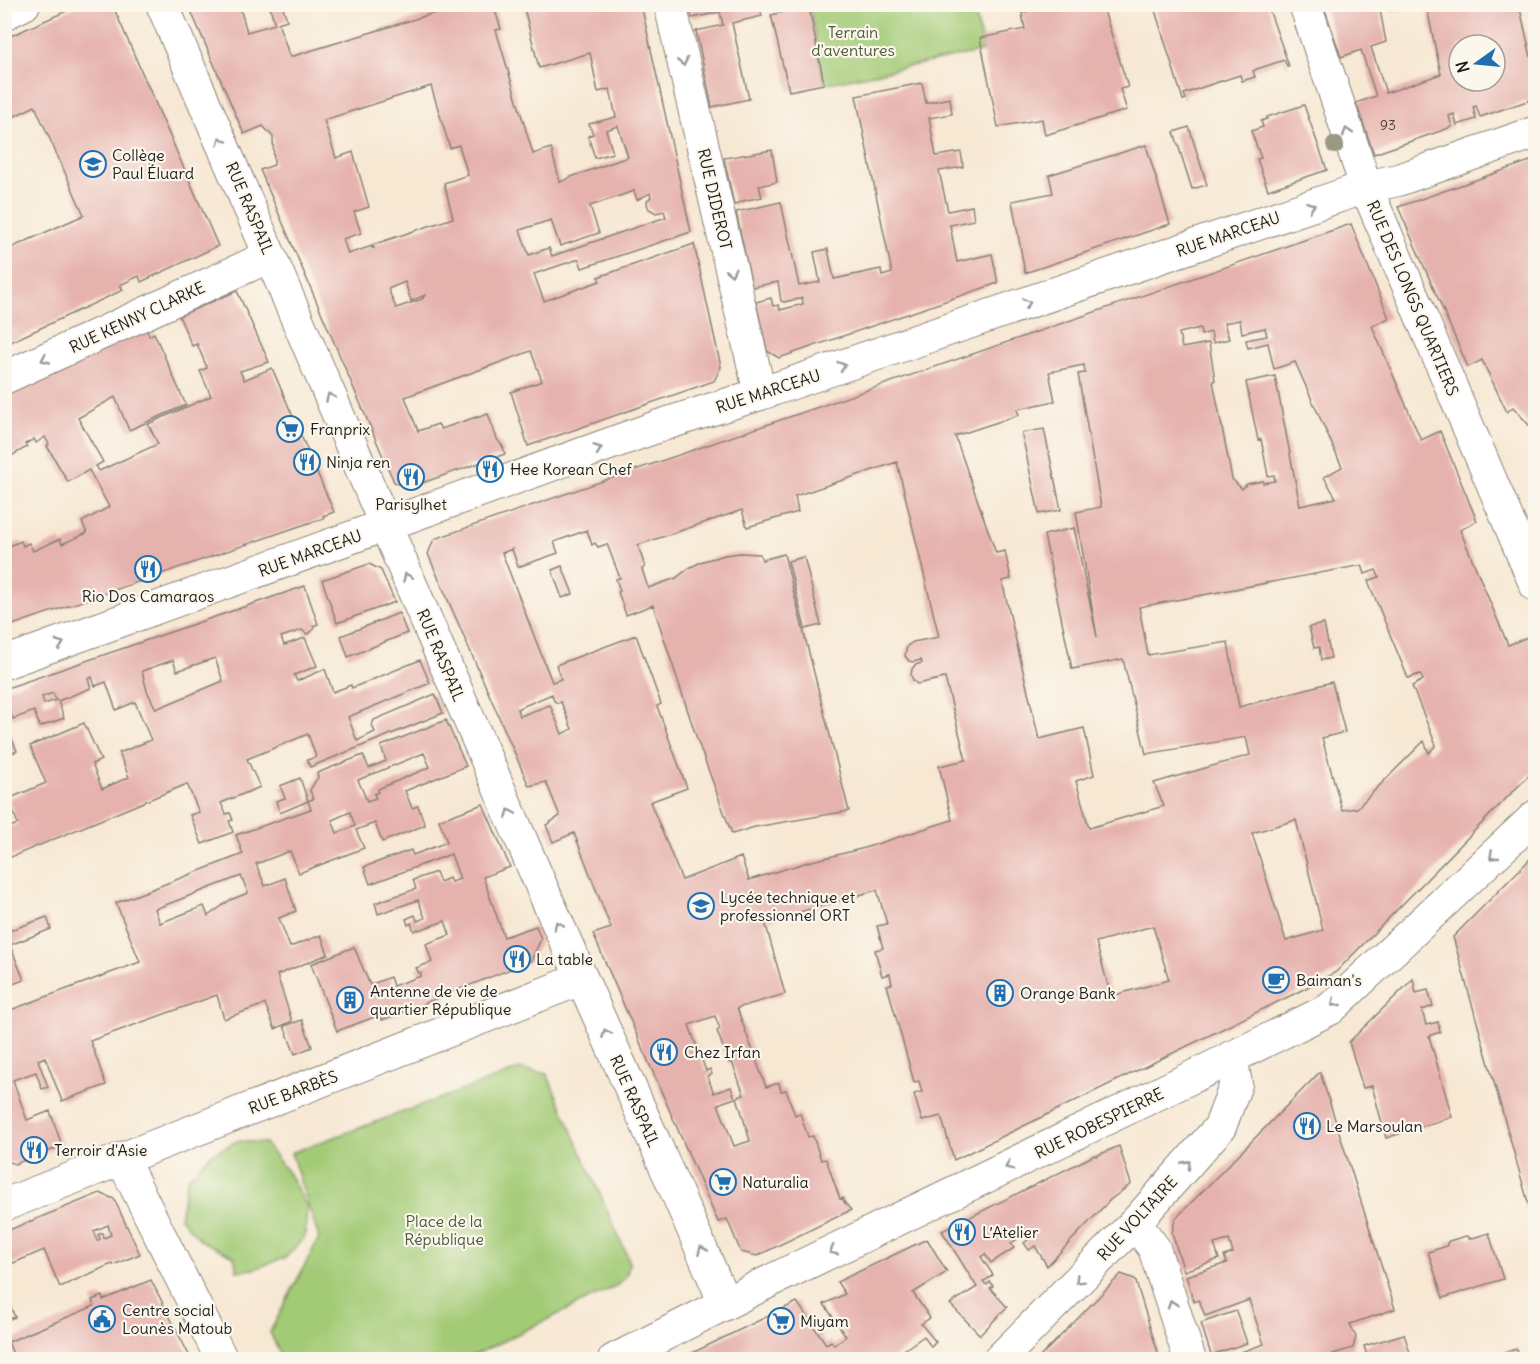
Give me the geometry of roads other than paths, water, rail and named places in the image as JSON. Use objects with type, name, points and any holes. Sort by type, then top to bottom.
[{"type":"street","points":[[4,14],[24,4]]},
{"type":"street","name":"RUE RASPAIL","points":[[162,4],[581,979],[725,1304]]},
{"type":"street","name":"RUE DIDEROT","points":[[670,4],[760,394]]},
{"type":"street","name":"RUE DES LONGS QUARTIERS","points":[[1305,4],[1366,187],[1536,586]]},
{"type":"street","name":"RUE MARCEAU","points":[[4,663],[659,426],[760,394],[1366,187],[1398,180],[1536,132]]},
{"type":"street","name":"RUE KENNY CLARKE","points":[[4,378],[270,256]]},
{"type":"street","name":"RUE ROBESPIERRE","points":[[614,1359],[1330,1009],[1536,816]]},
{"type":"street","name":"RUE BARBÈS","points":[[18,1199],[581,979]]},
{"type":"street","name":"RUE VOLTAIRE","points":[[999,1359],[1135,1223],[1220,1127],[1236,1084],[1231,1057]]},
{"type":"street","points":[[122,1159],[222,1359]]},
{"type":"street","points":[[1135,1223],[1154,1248],[1190,1359]]},
{"type":"place","name":"Collège Paul Éluard","points":[[93,164]]},
{"type":"place","name":"Franprix","points":[[290,429]]},
{"type":"place","name":"Ninja ren","points":[[307,462]]},
{"type":"place","name":"Hee Korean Chef","points":[[490,469]]},
{"type":"place","name":"Parisylhet","points":[[411,477]]},
{"type":"place","name":"Rio Dos Camaraos","points":[[148,569]]},
{"type":"place","name":"Lycée technique et professionnel ORT","points":[[701,906]]},
{"type":"place","name":"La table","points":[[517,959]]},
{"type":"place","name":"Baiman's","points":[[1276,980]]},
{"type":"place","name":"Orange Bank","points":[[1000,993]]},
{"type":"place","name":"Antenne de vie de quartier République","points":[[350,1000]]},
{"type":"place","name":"Chez Irfan","points":[[664,1052]]},
{"type":"place","name":"Le Marsoulan","points":[[1307,1126]]},
{"type":"place","name":"Terroir d'Asie","points":[[34,1150]]},
{"type":"place","name":"Naturalia","points":[[723,1182]]},
{"type":"place","name":"L’Atelier","points":[[962,1232]]},
{"type":"place","name":"Centre social Lounès Matoub","points":[[102,1319]]},
{"type":"place","name":"Miyam","points":[[781,1321]]},
{"type":"park label","name":"Terrain d'aventures","points":[[853,41]]},
{"type":"park label","name":"Place de la République","points":[[444,1230]]}]
